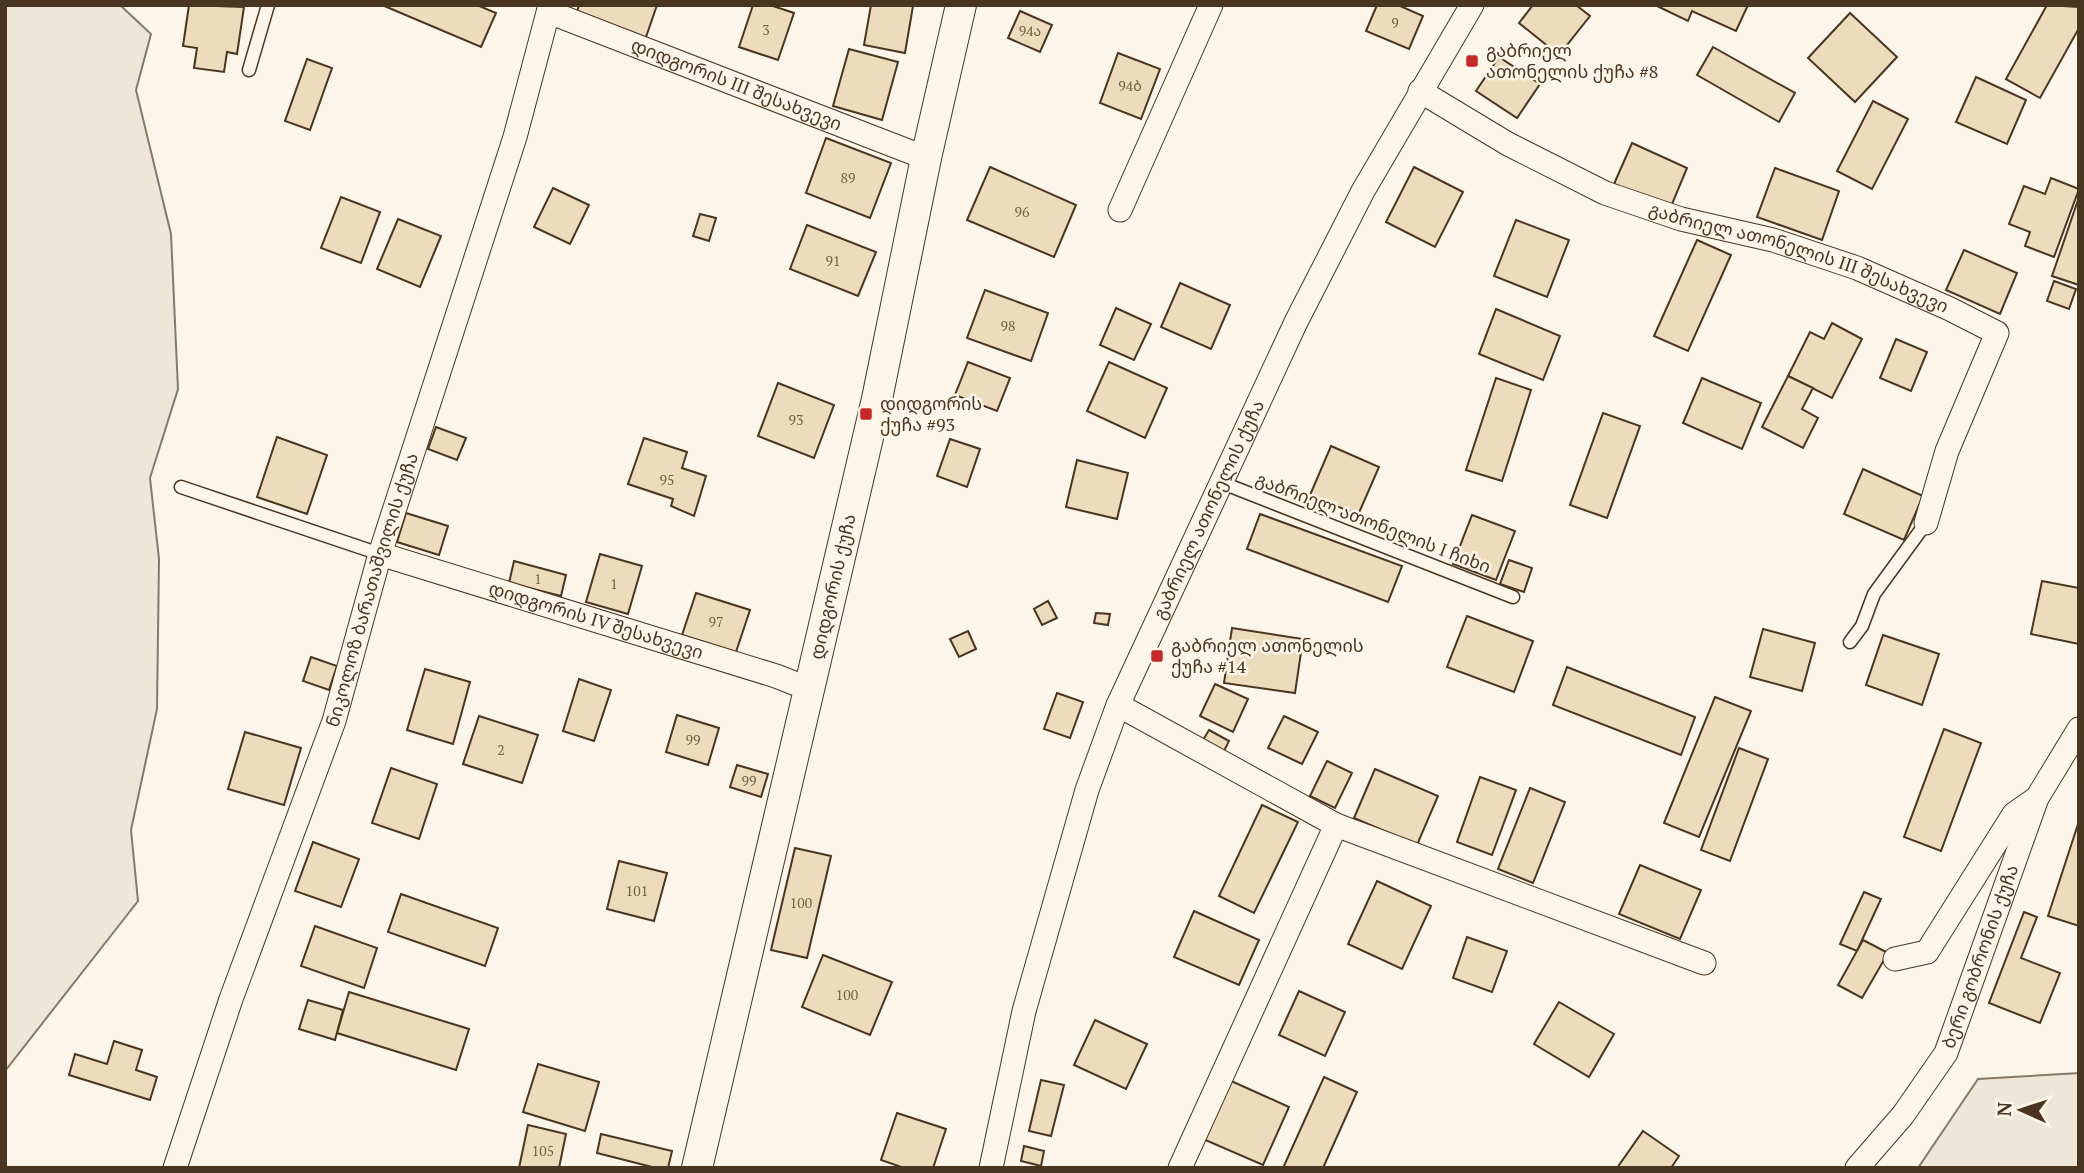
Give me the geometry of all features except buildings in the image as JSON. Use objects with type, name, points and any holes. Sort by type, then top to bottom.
[{"type":"street","name":"დიდგორის ქუჩა","points":[[697,1168],[877,399],[926,158],[961,5]]},
{"type":"street","points":[[1120,210],[1211,5]]},
{"type":"street","name":"გაბრიელ ათონელის ქუჩა","points":[[991,1168],[1024,1011],[1087,790],[1118,705],[1296,322],[1363,191],[1472,5]]},
{"type":"street","name":"დიდგორის III შესახვევი","points":[[550,8],[926,158]]},
{"type":"street","name":"ნიკოლოზ ბარათაშვილის ქუჩა","points":[[175,1168],[231,999],[334,721],[380,554],[515,137],[550,8]]},
{"type":"street","name":"გაბრიელ ათონელის III შესახვევი","points":[[1420,92],[1508,144],[1605,193],[1681,219],[1773,240],[1857,268],[1997,333],[1947,451],[1926,523]]},
{"type":"street","name":"დიდგორის IV შესახვევი","points":[[380,554],[776,676],[809,689]]},
{"type":"street","points":[[1118,705],[1336,825],[1704,964]]},
{"type":"street","name":"ბერი გობრონის ქუჩა","points":[[1857,1168],[1903,1115],[1946,1053],[2037,798],[2079,729]]},
{"type":"street","points":[[1895,959],[1927,952],[2014,814],[2037,798]]},
{"type":"street","points":[[1180,1168],[1336,825]]},
{"type":"lane","points":[[249,70],[268,5]]},
{"type":"lane","name":"გაბრიელ ათონელის I ჩიხი","points":[[1220,482],[1513,597]]},
{"type":"lane","points":[[181,487],[380,554]]},
{"type":"lane","points":[[1850,642],[1862,626],[1874,594],[1926,523]]},
{"type":"shaded area","points":[[5,5],[120,5],[151,34],[136,90],[171,234],[178,389],[150,478],[159,559],[157,709],[131,830],[138,901],[5,1071]]},
{"type":"shaded area","points":[[2079,1073],[2079,1168],[1918,1168],[1978,1079]]},
{"type":"place","name":"გაბრიელ ათონელის ქუჩა #8","points":[[1472,61]]},
{"type":"place","name":"დიდგორის ქუჩა #93","points":[[866,414]]},
{"type":"place","name":"გაბრიელ ათონელის ქუჩა #14","points":[[1157,656]]}]
